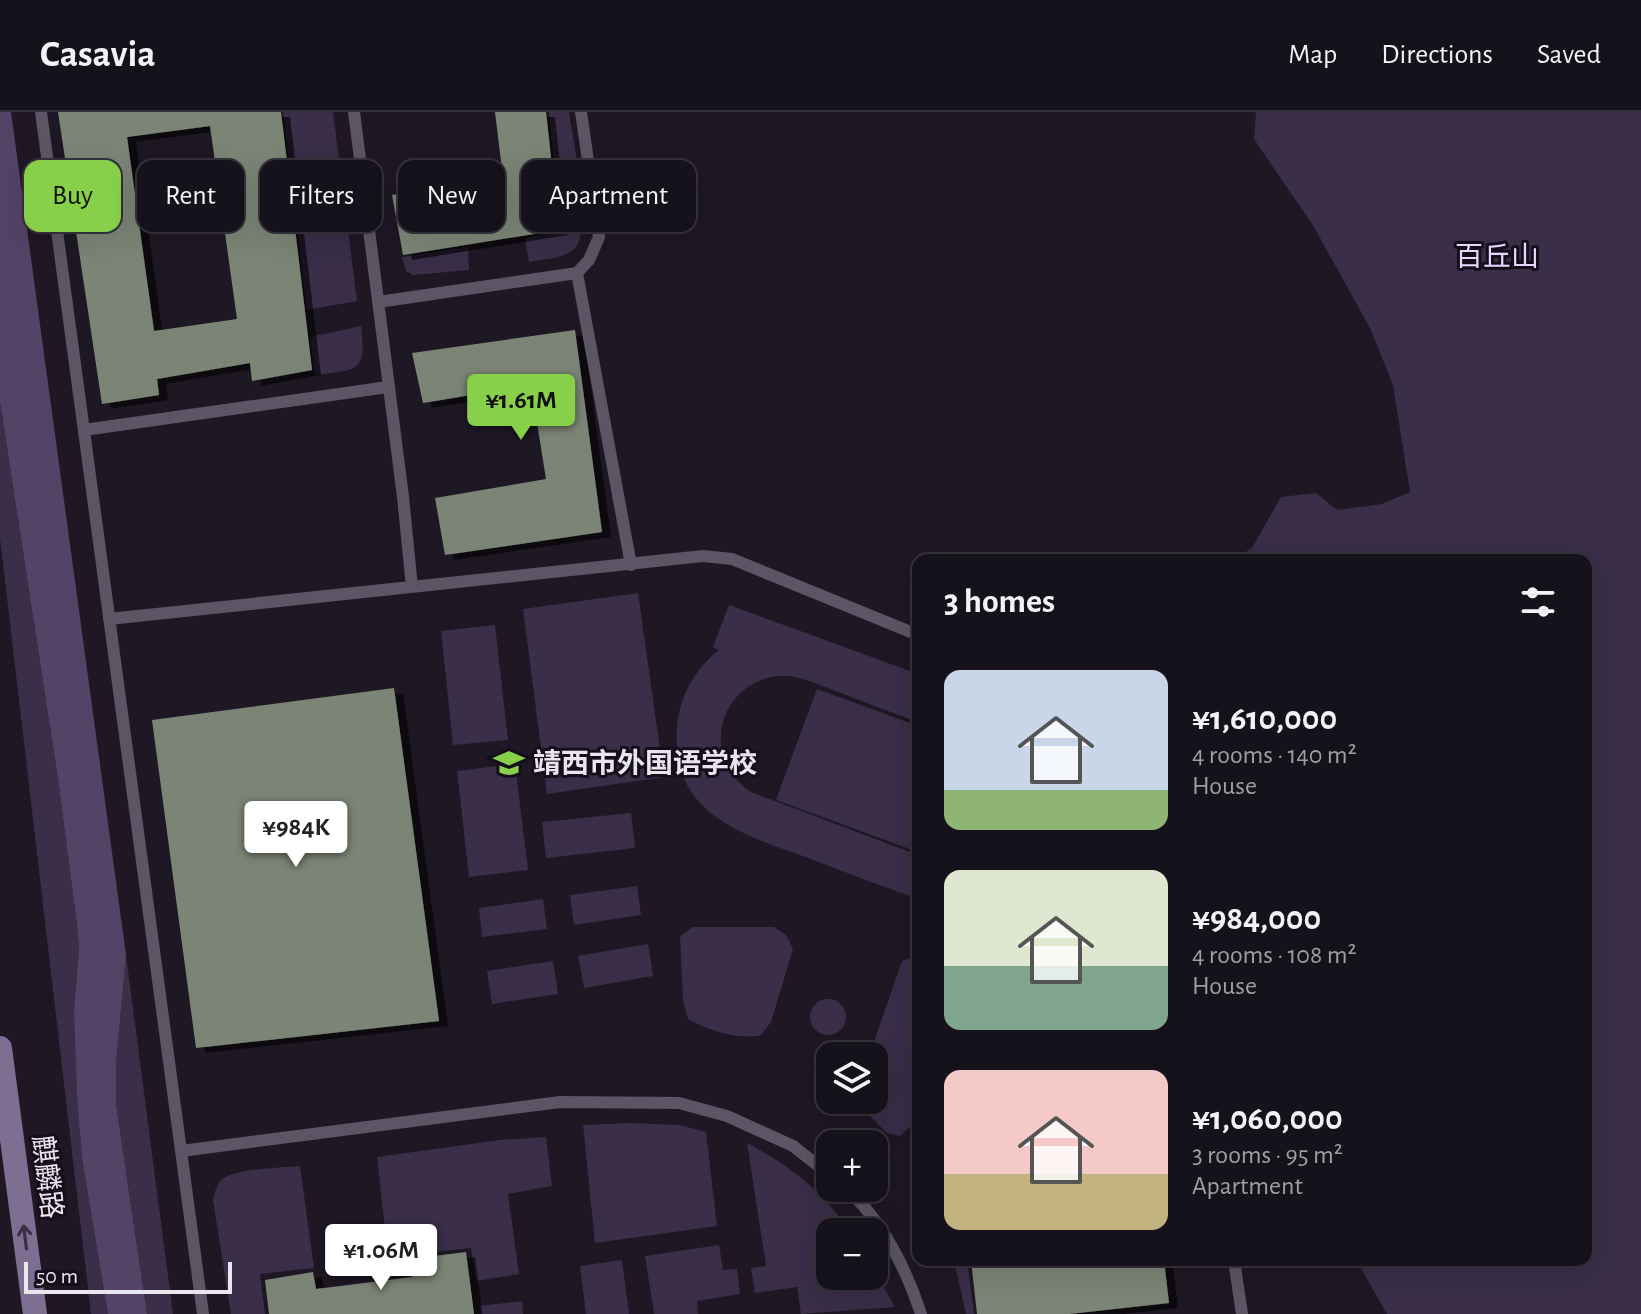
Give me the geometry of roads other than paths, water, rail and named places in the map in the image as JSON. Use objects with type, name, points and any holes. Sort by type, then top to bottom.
[{"type":"main road","name":"麒麟路","points":[[0,1048],[35,1314]]},
{"type":"lane","points":[[41,112],[203,1314]]},
{"type":"lane","points":[[354,112],[412,587]]},
{"type":"lane","points":[[378,302],[577,273],[589,260],[599,237],[581,112]]},
{"type":"lane","points":[[577,273],[631,565]]},
{"type":"lane","points":[[84,430],[388,387]]},
{"type":"lane","points":[[109,619],[703,556],[732,559],[912,633]]},
{"type":"lane","points":[[181,1151],[560,1102],[665,1102],[727,1116],[793,1146],[816,1164]]},
{"type":"lane","points":[[858,1202],[896,1252],[921,1314]]},
{"type":"lane","points":[[1235,1266],[1242,1314]]},
{"type":"place","name":"靖西市外国语学校","points":[[509,763]]},
{"type":"park label","name":"百丘山","points":[[1497,256]]}]
